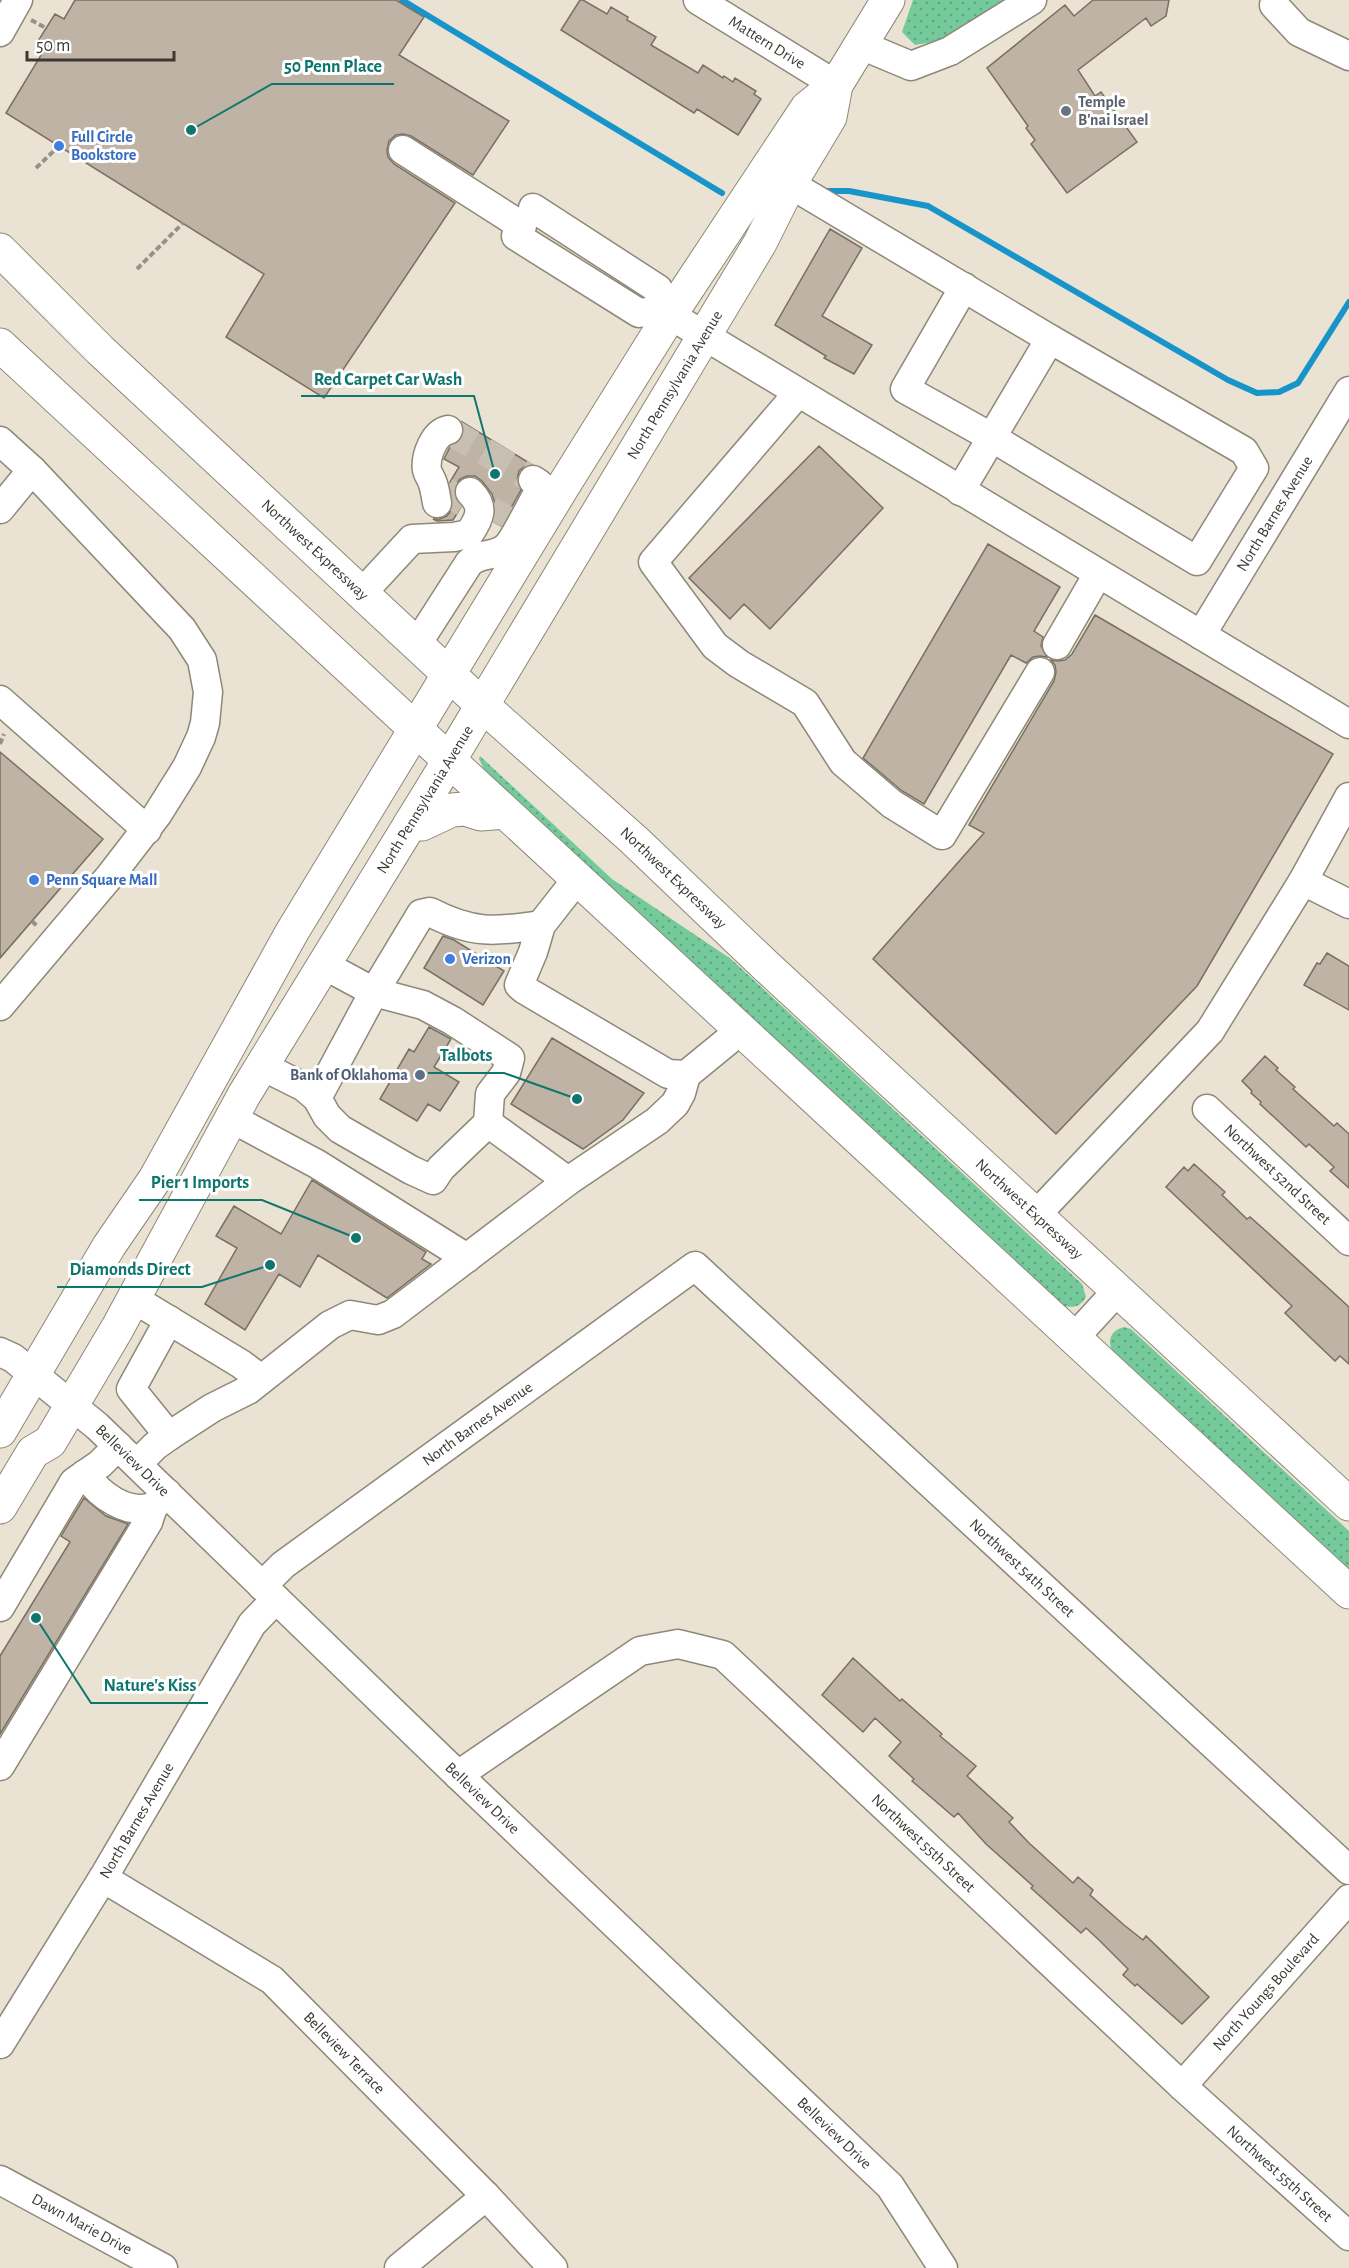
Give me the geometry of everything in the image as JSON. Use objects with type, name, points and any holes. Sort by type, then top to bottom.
[{"type":"main road","name":"North Pennsylvania Avenue","points":[[0,1431],[109,1246],[154,1179],[292,932],[450,674],[666,313],[807,108],[836,85],[888,0]]},
{"type":"main road","name":"North Pennsylvania Avenue","points":[[0,1507],[33,1452],[50,1442],[134,1299],[231,1118],[450,759],[759,243],[790,184],[830,117],[836,85]]},
{"type":"main road","name":"Northwest Expressway","points":[[0,250],[100,350],[482,705],[634,840],[766,966],[1349,1504]]},
{"type":"main road","points":[[0,345],[1349,1592]]},
{"type":"main road","points":[[410,824],[422,824],[452,810],[465,809],[481,814],[506,812]]},
{"type":"main road","points":[[33,1374],[28,1432],[33,1452]]},
{"type":"street","points":[[0,32],[18,0]]},
{"type":"street","name":"Mattern Drive","points":[[698,0],[836,85]]},
{"type":"street","points":[[861,45],[911,66],[950,51],[1032,0]]},
{"type":"street","points":[[1274,4],[1299,32],[1349,56]]},
{"type":"street","points":[[403,150],[524,223],[639,313],[666,313],[1349,724]]},
{"type":"street","points":[[790,184],[964,287],[1050,339],[1244,451],[1254,468],[1197,561],[991,437],[905,389],[964,287]]},
{"type":"street","points":[[960,491],[1050,339]]},
{"type":"street","name":"North Barnes Avenue","points":[[1201,635],[1349,391]]},
{"type":"street","points":[[798,393],[653,562],[715,646],[739,664],[805,703],[843,762],[892,804],[942,835],[1041,672]]},
{"type":"street","points":[[417,644],[469,563],[476,556],[492,555],[506,548],[472,497],[429,454],[436,436],[448,430]]},
{"type":"street","points":[[0,441],[32,470],[182,629],[202,660],[208,692],[205,723],[201,737],[187,767],[147,830],[0,1006]]},
{"type":"street","points":[[0,509],[32,470]]},
{"type":"street","points":[[362,593],[412,539],[426,505],[472,497]]},
{"type":"street","points":[[412,539],[469,534],[472,497]]},
{"type":"street","points":[[472,497],[480,556]]},
{"type":"street","points":[[1228,512],[1263,533]]},
{"type":"street","points":[[1057,645],[1098,574]]},
{"type":"street","points":[[0,700],[147,830]]},
{"type":"street","points":[[1036,1215],[1210,1030],[1303,881],[1349,796]]},
{"type":"street","points":[[577,879],[539,932],[519,985],[668,1074],[686,1075]]},
{"type":"street","points":[[1303,881],[1349,904]]},
{"type":"street","points":[[317,1098],[374,992],[421,914],[430,912],[453,923],[476,930],[539,932]]},
{"type":"street","points":[[262,1066],[304,1088],[317,1098],[327,1116],[340,1129],[411,1170],[433,1180],[441,1168],[488,1123],[490,1094],[506,1073],[510,1058],[453,1021],[423,1005],[374,992],[324,965]]},
{"type":"street","points":[[0,1606],[74,1482],[100,1464],[155,1446],[212,1408],[248,1390],[330,1325],[350,1315],[378,1320],[393,1314],[568,1181],[657,1121],[675,1104],[686,1075],[741,1030]]},
{"type":"street","name":"Northwest 52nd Street","points":[[1207,1109],[1349,1241]]},
{"type":"street","points":[[231,1118],[317,1164],[467,1258]]},
{"type":"street","points":[[488,1123],[568,1181]]},
{"type":"street","name":"North Barnes Avenue","points":[[0,2044],[103,1878],[252,1624],[283,1565],[695,1266]]},
{"type":"street","name":"Northwest 54th Street","points":[[695,1266],[1349,1870]]},
{"type":"street","points":[[1074,1338],[1118,1290]]},
{"type":"street","points":[[134,1299],[242,1364],[261,1379]]},
{"type":"street","points":[[169,1320],[131,1389],[169,1436]]},
{"type":"street","name":"Belleview Drive","points":[[0,1352],[13,1358],[72,1404],[128,1455],[160,1500],[269,1592],[890,2186],[943,2268]]},
{"type":"street","points":[[86,1474],[96,1489],[122,1505],[136,1510],[160,1500]]},
{"type":"street","points":[[0,1766],[160,1500]]},
{"type":"street","name":"Northwest 55th Street","points":[[458,1775],[640,1651],[678,1644],[723,1655],[1182,2086],[1349,2236]]},
{"type":"street","name":"Belleview Terrace","points":[[103,1878],[272,1980],[486,2196],[553,2268]]},
{"type":"street","name":"North Youngs Boulevard","points":[[1182,2086],[1349,1899]]},
{"type":"street","name":"Dawn Marie Drive","points":[[0,2180],[163,2268]]},
{"type":"street","points":[[399,2268],[486,2196]]},
{"type":"path","points":[[36,168],[59,146]]},
{"type":"path","points":[[137,269],[183,223]]},
{"type":"green space","points":[[913,0],[1010,0],[944,40],[915,45],[902,32]]},
{"type":"green space","points":[[480,756],[612,879],[731,959],[1082,1284],[1086,1297],[1081,1303],[1074,1307],[1064,1306],[485,771],[479,759]]},
{"type":"green space","points":[[1124,1327],[1131,1329],[1349,1531],[1349,1569],[1112,1350],[1110,1342],[1112,1336],[1116,1330]]},
{"type":"building","points":[[75,0],[396,0],[424,17],[399,55],[509,121],[473,175],[411,136],[396,135],[389,141],[388,157],[394,164],[455,203],[324,398],[226,337],[264,274],[6,113],[46,47],[38,41],[55,14],[64,19]]},
{"type":"building","points":[[580,0],[607,14],[611,7],[628,17],[627,20],[656,37],[651,45],[698,73],[703,65],[723,78],[724,76],[733,82],[735,78],[756,91],[754,94],[761,99],[738,135],[697,109],[694,113],[561,30]]},
{"type":"building","name":"Temple B'nai Israel","points":[[1093,0],[1169,0],[1166,16],[1151,26],[1146,18],[1078,70],[1095,96],[1101,92],[1137,142],[1067,193],[1031,144],[1035,140],[1026,128],[1028,126],[987,68],[1065,5],[1074,16]]},
{"type":"building","points":[[830,229],[862,248],[822,316],[872,345],[854,374],[824,358],[826,356],[775,325]]},
{"type":"building","points":[[462,422],[531,464],[519,471],[517,480],[521,490],[501,526],[494,522],[496,507],[492,494],[475,476],[460,479],[455,486],[454,496],[461,507],[453,520],[433,519],[447,516],[453,508],[450,482],[459,467],[444,459],[450,447],[461,440],[464,432]]},
{"type":"building","points":[[819,446],[883,508],[770,629],[744,604],[730,619],[689,578]]},
{"type":"building","points":[[988,544],[1060,587],[1034,631],[1043,637],[1041,646],[1047,657],[1033,657],[1026,663],[1011,655],[924,804],[902,791],[863,758]]},
{"type":"building","points":[[1095,615],[1333,754],[1197,986],[1056,1134],[873,959],[984,833],[969,825],[1054,681],[1055,665],[1051,660],[1065,660],[1072,654]]},
{"type":"building","name":"Penn Square Mall","points":[[0,752],[103,839],[0,958]]},
{"type":"building","points":[[443,936],[454,940],[504,971],[483,1005],[424,968]]},
{"type":"building","points":[[1327,953],[1349,966],[1349,1010],[1304,985],[1317,963],[1320,964]]},
{"type":"building","name":"Bank of Oklahoma","points":[[429,1027],[451,1039],[434,1067],[459,1082],[440,1111],[428,1104],[417,1121],[380,1099],[409,1049],[414,1052]]},
{"type":"building","points":[[552,1038],[644,1093],[623,1120],[583,1149],[511,1104]]},
{"type":"building","points":[[1265,1056],[1278,1068],[1276,1070],[1295,1087],[1293,1089],[1334,1126],[1337,1123],[1349,1134],[1349,1188],[1330,1171],[1334,1167],[1309,1144],[1306,1147],[1260,1104],[1261,1102],[1242,1081]]},
{"type":"building","points":[[1194,1164],[1225,1192],[1222,1195],[1247,1219],[1250,1217],[1349,1307],[1349,1364],[1340,1356],[1335,1361],[1285,1313],[1292,1306],[1166,1187],[1184,1167],[1188,1171]]},
{"type":"building","points":[[312,1180],[426,1252],[422,1259],[431,1264],[387,1298],[318,1255],[300,1287],[279,1274],[245,1330],[205,1304],[237,1248],[216,1236],[234,1206],[281,1234]]},
{"type":"building","points":[[84,1498],[106,1516],[128,1524],[0,1734],[0,1656],[70,1542],[61,1536]]},
{"type":"building","points":[[853,1658],[976,1766],[967,1776],[1013,1818],[1009,1822],[1029,1843],[1073,1883],[1078,1877],[1093,1890],[1090,1895],[1143,1940],[1146,1936],[1209,1997],[1182,2024],[1137,1984],[1135,1986],[1123,1975],[1128,1969],[1086,1928],[1081,1933],[1031,1888],[1033,1886],[986,1844],[958,1813],[954,1817],[912,1781],[914,1779],[889,1756],[901,1742],[875,1718],[863,1732],[822,1695]]},
{"type":"waterway","points":[[402,0],[722,193]]},
{"type":"waterway","points":[[825,191],[849,191],[928,206],[1228,380],[1257,393],[1279,392],[1298,383],[1349,302]]},
{"type":"tunnel","points":[[448,430],[533,480]]},
{"type":"tunnel","points":[[445,491],[464,503]]},
{"type":"tunnel","points":[[498,525],[509,505]]},
{"type":"place","name":"Temple B'nai Israel","points":[[1066,111]]},
{"type":"place","name":"50 Penn Place","points":[[191,130]]},
{"type":"place","name":"Full Circle Bookstore","points":[[59,146]]},
{"type":"place","name":"Red Carpet Car Wash","points":[[495,474]]},
{"type":"place","name":"Penn Square Mall","points":[[34,880]]},
{"type":"place","name":"Verizon","points":[[450,959]]},
{"type":"place","name":"Bank of Oklahoma","points":[[420,1075]]},
{"type":"place","name":"Talbots","points":[[577,1099]]},
{"type":"place","name":"Pier 1 Imports","points":[[356,1238]]},
{"type":"place","name":"Diamonds Direct","points":[[270,1265]]},
{"type":"place","name":"Nature's Kiss","points":[[36,1618]]}]
